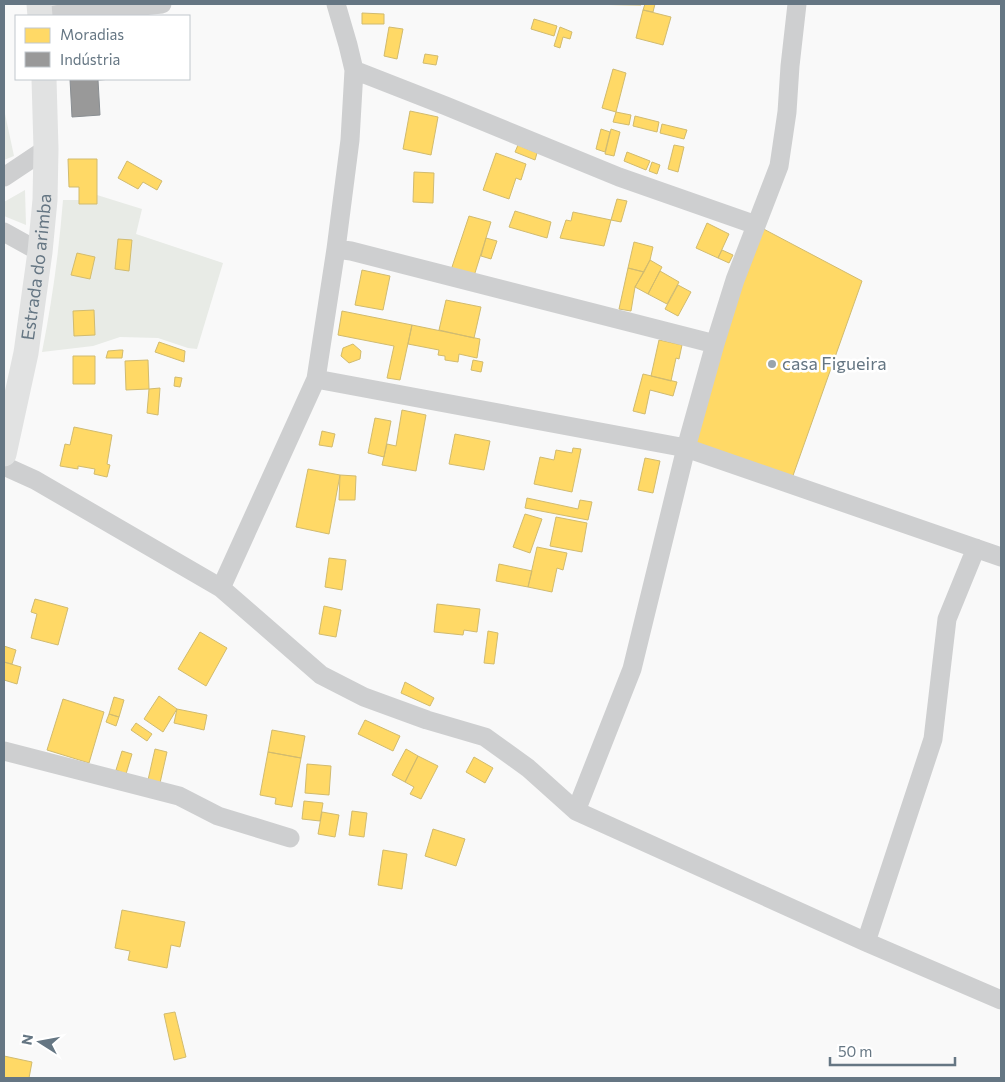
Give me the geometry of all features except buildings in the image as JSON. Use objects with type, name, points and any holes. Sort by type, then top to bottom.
[{"type":"main road","name":"Estrada do arimba","points":[[4,454],[26,353],[40,252],[45,200],[44,80]]},
{"type":"street","points":[[51,15],[162,4]]},
{"type":"street","points":[[221,588],[316,379],[350,140],[354,70],[336,4]]},
{"type":"street","points":[[576,812],[632,669],[686,448],[715,344],[735,280],[779,166],[787,112],[797,4]]},
{"type":"street","points":[[354,70],[619,177],[756,225]]},
{"type":"street","points":[[4,177],[46,149]]},
{"type":"street","points":[[4,232],[40,252]]},
{"type":"street","points":[[336,249],[715,344]]},
{"type":"street","points":[[316,379],[686,448],[1001,557]]},
{"type":"street","points":[[4,466],[36,480],[221,588],[321,676],[364,697],[427,720],[485,737],[528,768],[576,812],[866,942],[1001,1000]]},
{"type":"street","points":[[866,942],[933,739],[947,619],[976,548]]},
{"type":"street","points":[[4,751],[179,796],[218,816],[290,838]]},
{"type":"shaded area","points":[[4,109],[14,156],[4,160]]},
{"type":"shaded area","points":[[25,190],[26,225],[4,216],[4,202]]},
{"type":"shaded area","points":[[97,195],[142,209],[136,234],[223,263],[197,349],[158,338],[120,337],[93,346],[42,352],[55,276],[63,200],[79,200],[97,204]]},
{"type":"place","name":"casa Figueira","points":[[772,364]]}]
